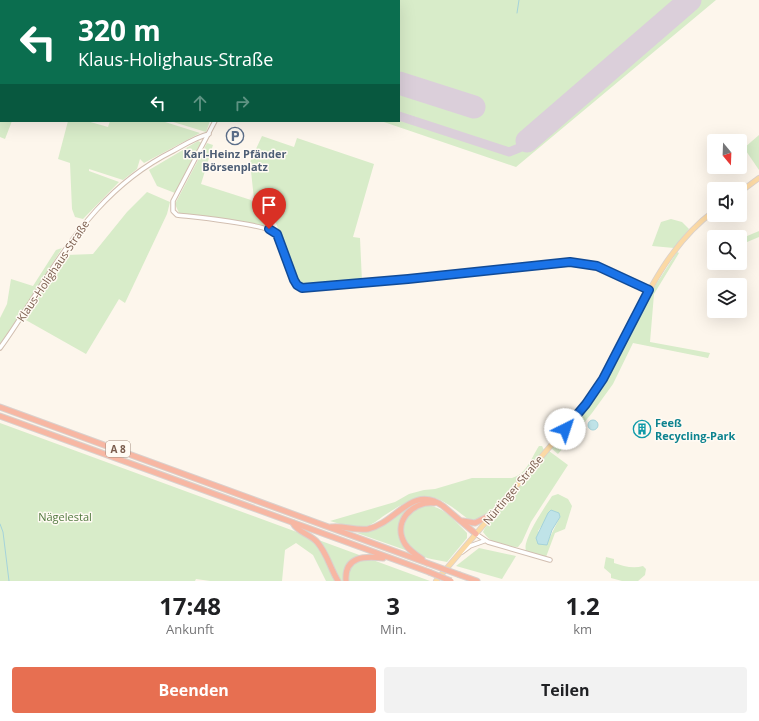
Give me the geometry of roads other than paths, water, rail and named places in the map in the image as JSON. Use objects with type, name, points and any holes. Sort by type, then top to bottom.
[{"type":"highway","name":"A 8","points":[[0,407],[477,581]]},
{"type":"highway","name":"A 8","points":[[0,416],[451,581]]},
{"type":"highway","points":[[330,527],[339,526],[358,530],[369,529],[384,522],[407,505],[421,499],[433,500],[443,506],[476,534]]},
{"type":"highway","points":[[427,563],[405,544],[402,535],[402,522],[407,512],[416,505],[426,503],[443,506]]},
{"type":"highway","points":[[462,521],[475,523],[491,515]]},
{"type":"highway","points":[[292,522],[295,527],[317,542],[324,550],[338,581]]},
{"type":"highway","points":[[346,581],[348,569],[352,562],[359,558],[367,556],[390,558]]},
{"type":"main road","points":[[747,187],[759,178]]},
{"type":"main road","name":"Nürtinger Straße","points":[[436,581],[595,392],[649,290],[684,240],[707,218]]},
{"type":"street","points":[[215,122],[173,201],[172,211],[177,215],[258,226],[274,231],[279,239],[294,280],[297,285],[302,288],[408,279],[570,262],[597,266],[649,290]]},
{"type":"street","name":"Klaus-Holighaus-Straße","points":[[0,348],[63,252],[95,210],[108,196],[124,182],[153,161],[209,134]]},
{"type":"street","name":"Nürtinger Straße","points":[[476,534],[484,541],[550,560]]},
{"type":"street","points":[[460,554],[470,546],[484,541]]},
{"type":"water","points":[[591,420],[595,420],[597,421],[597,429],[591,430],[588,427],[588,423]]},
{"type":"water","points":[[551,510],[559,513],[560,517],[552,530],[547,545],[538,544],[536,538],[548,513]]},
{"type":"waterway","points":[[517,13],[519,0]]},
{"type":"waterway","points":[[0,524],[3,532],[9,581]]},
{"type":"place","name":"Karl-Heinz Pfänder Börsenplatz","points":[[235,136]]},
{"type":"place","name":"Feeß Recycling-Park","points":[[642,429]]},
{"type":"park label","name":"Nägelestal","points":[[65,517]]}]
